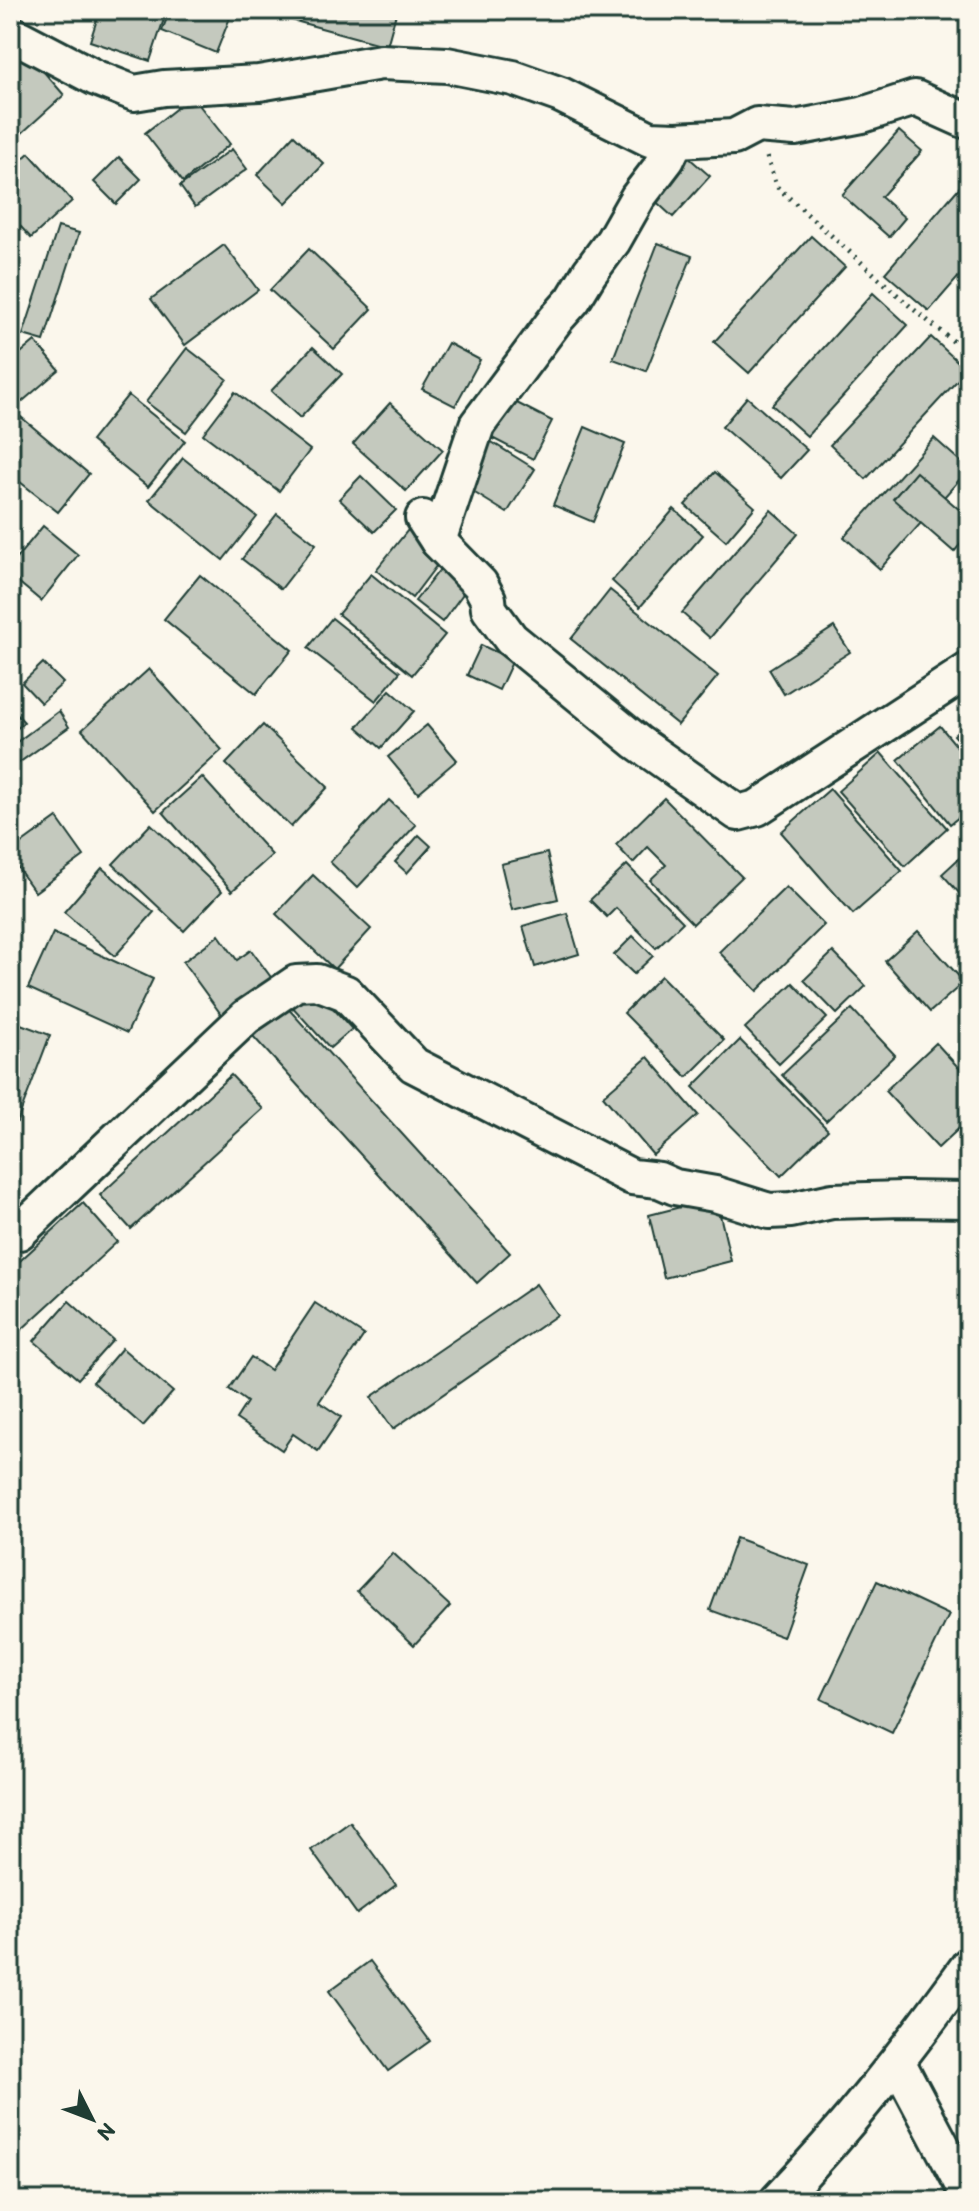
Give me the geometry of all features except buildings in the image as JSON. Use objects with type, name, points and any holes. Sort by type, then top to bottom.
[{"type":"street","points":[[10,33],[96,78],[134,93],[164,88],[259,83],[381,62],[447,65],[513,78],[561,95],[672,150]]},
{"type":"street","points":[[969,118],[964,120],[915,98],[862,115],[795,128],[746,131],[672,150],[638,197],[573,300],[477,425],[430,530],[480,584],[488,599],[489,609],[511,639],[637,742],[738,813],[757,808],[969,670]]},
{"type":"street","points":[[915,98],[969,138]]},
{"type":"street","points":[[19,1232],[246,1017],[296,983],[317,982],[346,993],[414,1065],[632,1177],[659,1180],[769,1211],[791,1210],[832,1201],[969,1200]]},
{"type":"street","points":[[777,2201],[821,2155],[898,2063],[969,1965]]},
{"type":"street","points":[[898,2063],[969,2197]]},
{"type":"path","points":[[746,131],[776,186],[912,308],[969,354]]}]
